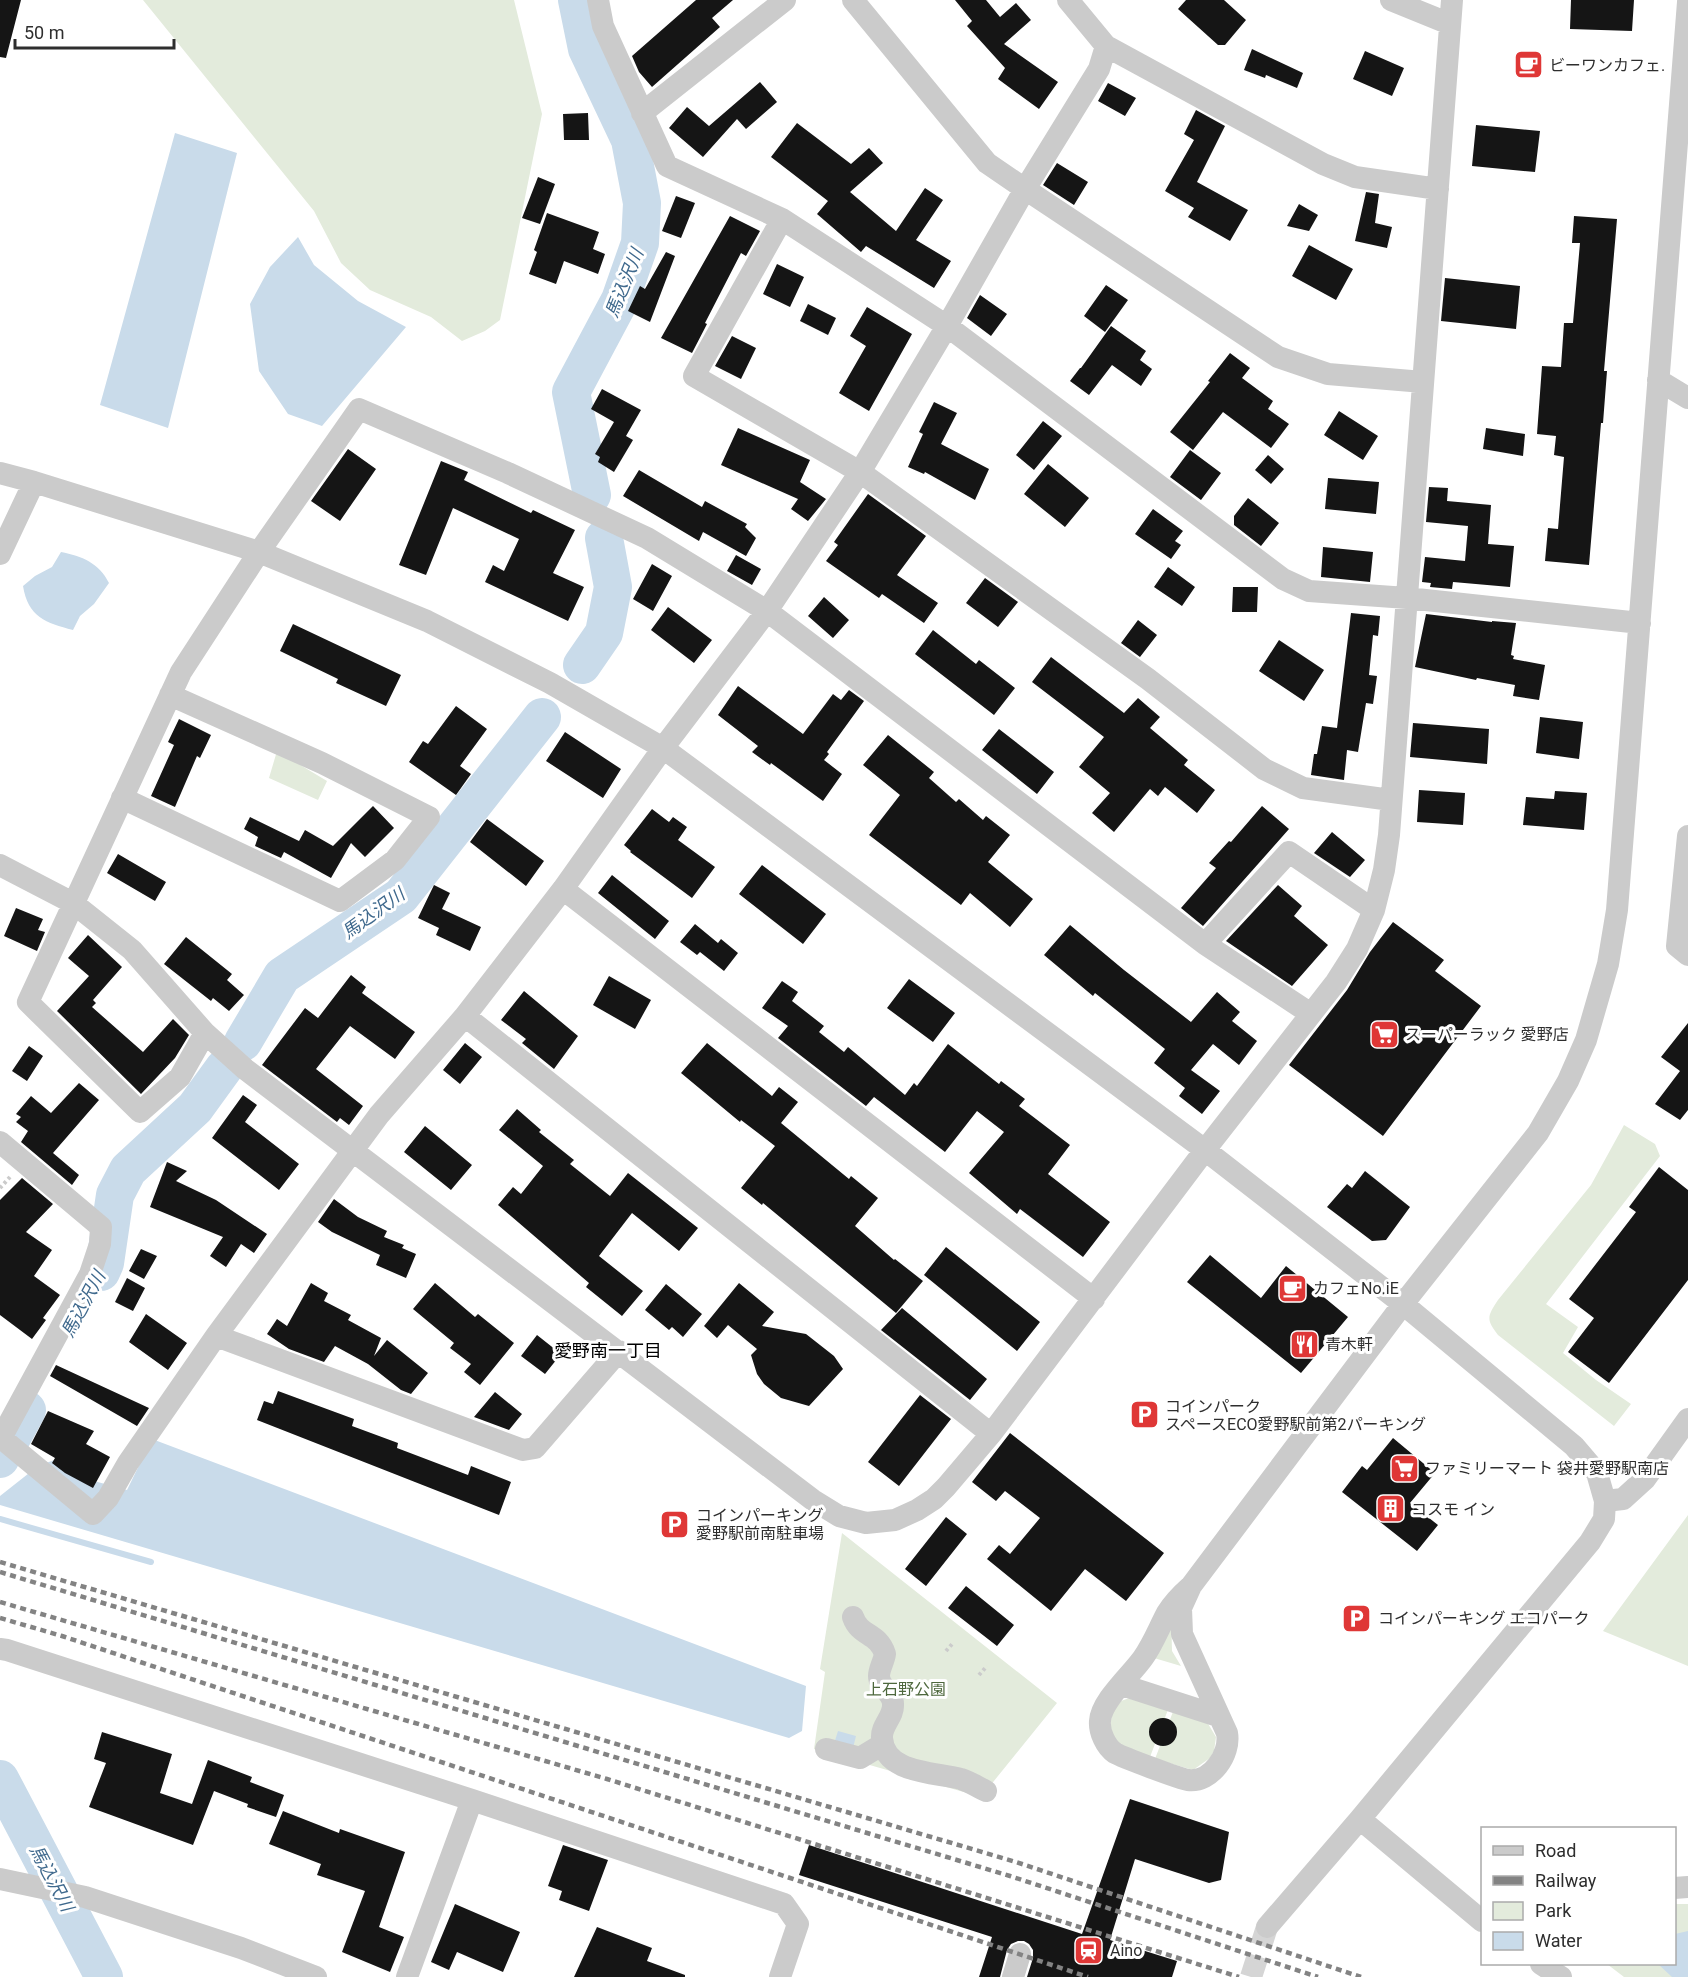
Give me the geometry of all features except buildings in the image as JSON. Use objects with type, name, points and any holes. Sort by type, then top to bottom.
[{"type":"street","points":[[598,0],[603,26],[667,166],[782,219],[947,326],[1283,579],[1308,591],[1407,598],[1640,623]]},
{"type":"street","points":[[642,113],[785,0]]},
{"type":"street","points":[[853,0],[987,163],[1025,189],[1278,357],[1328,374],[1423,382]]},
{"type":"street","points":[[1068,0],[1106,46],[1323,164],[1355,177],[1438,189]]},
{"type":"street","points":[[1391,0],[1450,24]]},
{"type":"street","points":[[0,865],[73,903],[132,950],[205,1033],[245,1069],[813,1500],[839,1516],[866,1523],[894,1520],[917,1510],[946,1487],[991,1434],[1204,1150],[1336,982],[1352,957],[1374,910],[1384,870],[1389,835],[1452,0]]},
{"type":"street","points":[[1191,1586],[1181,1608],[1182,1634],[1227,1733],[1228,1741],[1223,1757],[1207,1775],[1189,1780],[1114,1753],[1104,1740],[1100,1722],[1103,1708],[1145,1656],[1168,1611],[1191,1586],[1403,1304],[1538,1134],[1568,1081],[1586,1040],[1608,964],[1617,910],[1688,2]]},
{"type":"street","points":[[0,1142],[101,1227],[100,1244],[90,1274],[5,1441],[93,1514],[108,1498],[128,1463],[216,1336],[352,1151],[379,1115],[465,1016],[563,889],[663,748],[767,611],[860,472],[1025,189],[1098,69],[1106,46]]},
{"type":"street","points":[[782,219],[694,376],[860,472],[1148,679],[1264,769],[1303,788],[1391,800]]},
{"type":"street","points":[[1658,380],[1688,398]]},
{"type":"street","points":[[205,1033],[180,1077],[140,1112],[27,1002],[187,663],[259,552],[359,409],[508,473],[647,538],[767,611],[1205,944],[1311,1014]]},
{"type":"street","points":[[0,473],[259,552],[427,621],[550,682],[663,748],[1204,1150],[1403,1304],[1574,1446],[1597,1473],[1605,1501],[1604,1520],[1590,1542],[1360,1819],[1267,1927]]},
{"type":"street","points":[[0,554],[34,482]]},
{"type":"street","points":[[122,798],[340,901],[395,860],[429,817],[322,763],[170,695]]},
{"type":"street","points":[[1688,836],[1677,946],[1688,955]]},
{"type":"street","points":[[1205,944],[1289,852],[1374,910]]},
{"type":"street","points":[[563,889],[1094,1299]]},
{"type":"street","points":[[465,1016],[991,1434]]},
{"type":"street","points":[[216,1336],[523,1450],[535,1448],[619,1351]]},
{"type":"street","points":[[1605,1501],[1623,1499],[1645,1479],[1688,1419]]},
{"type":"street","points":[[853,1617],[860,1629],[878,1640],[885,1654],[879,1675],[880,1682],[891,1697],[893,1704],[890,1717],[882,1730],[883,1744],[890,1756],[900,1765],[913,1771],[960,1779],[986,1791]]},
{"type":"street","points":[[0,1650],[7,1650],[472,1800],[784,1904],[798,1924],[780,1977]]},
{"type":"street","points":[[1122,1685],[1218,1716]]},
{"type":"street","points":[[826,1749],[860,1758],[883,1744]]},
{"type":"street","points":[[408,1977],[472,1800]]},
{"type":"street","points":[[1360,1819],[1481,1920]]},
{"type":"street","points":[[10,1882],[85,1897],[241,1948],[316,1977]]},
{"type":"street","points":[[1013,1977],[1020,1954]]},
{"type":"street","points":[[1543,1965],[1561,1977]]},
{"type":"path","points":[[946,1651],[953,1643]]},
{"type":"path","points":[[980,1675],[987,1666]]},
{"type":"green space","points":[[143,0],[514,0],[542,114],[500,320],[485,331],[462,341],[431,317],[370,290],[341,263],[314,211]]},
{"type":"green space","points":[[277,751],[327,781],[318,800],[269,778]]},
{"type":"green space","points":[[1624,1125],[1655,1144],[1660,1156],[1546,1304],[1578,1327],[1563,1353],[1631,1404],[1614,1426],[1498,1335],[1489,1318],[1498,1300],[1591,1185]]},
{"type":"green space","points":[[1688,1515],[1688,1666],[1603,1631]]},
{"type":"green space","name":"上石野公園","points":[[842,1533],[1057,1703],[981,1797],[814,1749],[825,1672],[820,1669]]},
{"type":"green space","points":[[1171,1614],[1172,1651],[1181,1666],[1154,1658]]},
{"type":"green space","points":[[1132,1697],[1169,1707],[1150,1757],[1118,1744],[1110,1731],[1112,1712],[1121,1701]]},
{"type":"green space","points":[[1174,1709],[1207,1722],[1216,1737],[1214,1751],[1210,1758],[1193,1770],[1155,1759]]},
{"type":"green space","points":[[1676,1904],[1688,1904],[1688,1977],[1624,1977],[1608,1965],[1676,1965]]},
{"type":"water","points":[[175,133],[237,153],[168,428],[100,405]]},
{"type":"water","points":[[298,237],[314,265],[358,301],[406,327],[322,426],[288,414],[259,371],[250,304],[270,267]]},
{"type":"water","points":[[61,552],[95,565],[109,583],[94,604],[80,616],[73,630],[54,625],[34,612],[25,597],[23,586],[52,567]]},
{"type":"water","points":[[152,1439],[806,1686],[802,1731],[789,1738],[0,1505],[0,1496],[38,1466],[57,1459],[94,1481],[127,1490]]},
{"type":"water","points":[[838,1731],[856,1736],[852,1752],[833,1747]]},
{"type":"water","points":[[1688,1931],[1688,1977],[1672,1977],[1659,1965],[1676,1965],[1676,1934]]},
{"type":"waterway","name":"馬込沢川","points":[[577,0],[587,49],[630,140],[642,203],[640,243],[620,300],[571,392],[592,495]]},
{"type":"waterway","name":"馬込沢川","points":[[582,665],[604,633],[613,587],[604,538]]},
{"type":"waterway","name":"馬込沢川","points":[[243,1042],[282,976],[401,896],[542,717]]},
{"type":"waterway","name":"馬込沢川","points":[[101,1272],[105,1263],[115,1195],[128,1170],[195,1108],[224,1068]]},
{"type":"waterway","name":"馬込沢川","points":[[0,1459],[27,1410]]},
{"type":"waterway","points":[[0,1519],[151,1562]]},
{"type":"waterway","name":"馬込沢川","points":[[0,1779],[104,1977]]},
{"type":"tunnel","points":[[1251,1977],[1267,1927]]},
{"type":"railway","points":[[0,1562],[1016,1862],[1361,1977]]},
{"type":"railway","points":[[0,1572],[1010,1876],[1318,1977]]},
{"type":"railway","points":[[0,1602],[607,1779],[1239,1977]]},
{"type":"railway","points":[[0,1618],[62,1636],[1088,1977]]},
{"type":"place","name":"ビーワンカフェ.","points":[[1528,65]]},
{"type":"place","name":"スーパーラック 愛野店","points":[[1384,1034]]},
{"type":"place","name":"カフェNo.iE","points":[[1292,1288]]},
{"type":"place","name":"青木軒","points":[[1304,1344]]},
{"type":"place","name":"コインパーク スペースECO愛野駅前第2パーキング","points":[[1144,1415]]},
{"type":"place","name":"ファミリーマート 袋井愛野駅南店","points":[[1404,1468]]},
{"type":"place","name":"コスモ イン","points":[[1390,1509]]},
{"type":"place","name":"コインパーキング 愛野駅前南駐車場","points":[[675,1524]]},
{"type":"place","name":"コインパーキング エコパーク","points":[[1357,1618]]},
{"type":"place","name":"Aino","points":[[1089,1950]]},
{"type":"district","name":"愛野南一丁目","points":[[608,1350]]}]
